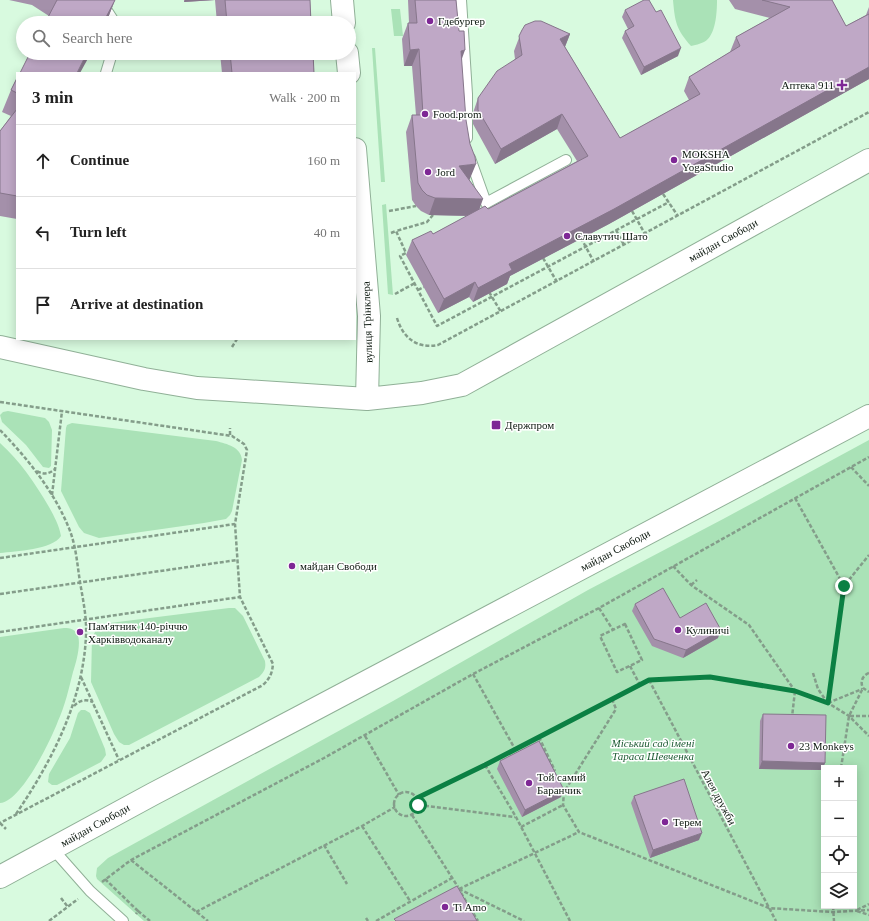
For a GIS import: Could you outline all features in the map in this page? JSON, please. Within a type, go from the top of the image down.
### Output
[{"type":"main road","points":[[342,0],[343,16]]},
{"type":"main road","points":[[348,60],[349,72]]},
{"type":"main road","name":"майдан Свободи","points":[[0,347],[144,379],[197,388],[368,399],[422,393],[462,385],[869,160]]},
{"type":"main road","name":"вулиця Трінклера","points":[[356,161],[369,316],[368,399]]},
{"type":"main road","name":"майдан Свободи","points":[[0,877],[153,794],[869,416]]},
{"type":"lane","points":[[100,0],[110,16]]},
{"type":"lane","points":[[461,0],[467,94],[466,136],[470,159],[486,203],[566,160]]},
{"type":"lane","points":[[106,72],[110,60]]},
{"type":"lane","points":[[52,848],[90,891],[123,921]]},
{"type":"path","points":[[397,318],[402,331],[410,340],[430,347],[438,345],[624,246],[869,112]]},
{"type":"path","points":[[663,194],[678,216]]},
{"type":"path","points":[[396,231],[406,253],[400,256],[437,326],[668,202]]},
{"type":"path","points":[[389,211],[416,206]]},
{"type":"path","points":[[632,211],[645,234]]},
{"type":"path","points":[[391,233],[428,222],[433,215]]},
{"type":"path","points":[[616,230],[624,246]]},
{"type":"path","points":[[581,238],[594,262]]},
{"type":"path","points":[[543,258],[557,282]]},
{"type":"path","points":[[395,294],[415,283]]},
{"type":"path","points":[[418,290],[424,287]]},
{"type":"path","points":[[486,288],[500,312]]},
{"type":"path","points":[[232,347],[236,340]]},
{"type":"path","points":[[0,402],[230,435],[244,444],[247,450],[235,524],[240,598],[273,664],[270,679],[263,685],[0,823],[6,829]]},
{"type":"path","points":[[52,496],[62,411]]},
{"type":"path","points":[[230,428],[230,435]]},
{"type":"path","points":[[0,430],[34,470],[52,496],[68,526],[75,547],[86,619],[85,649],[80,676],[71,709],[52,754],[36,785],[16,814]]},
{"type":"path","points":[[208,921],[131,860],[364,736],[473,674],[599,608],[869,457]]},
{"type":"path","points":[[851,467],[869,486]]},
{"type":"path","points":[[34,470],[46,474],[56,469]]},
{"type":"path","points":[[795,498],[844,586]]},
{"type":"path","points":[[0,558],[235,524]]},
{"type":"path","points":[[828,703],[844,586],[869,555]]},
{"type":"path","points":[[0,594],[237,560]]},
{"type":"path","points":[[673,566],[691,585],[749,625],[795,691],[792,722]]},
{"type":"path","points":[[691,585],[698,580]]},
{"type":"path","points":[[0,632],[240,598]]},
{"type":"path","points":[[599,608],[612,630]]},
{"type":"path","points":[[624,624],[642,660],[630,666],[617,672],[600,636],[624,624]]},
{"type":"path","points":[[630,666],[640,685]]},
{"type":"path","points":[[272,672],[277,674]]},
{"type":"path","points":[[813,673],[818,689],[828,703]]},
{"type":"path","points":[[841,765],[849,716],[863,688],[862,679],[869,673]]},
{"type":"path","points":[[473,674],[515,749]]},
{"type":"path","points":[[80,676],[119,760]]},
{"type":"path","points":[[417,798],[485,765],[649,680],[710,677],[795,691],[828,703],[849,716],[869,736]]},
{"type":"path","name":"Алея дружби","points":[[649,680],[776,921]]},
{"type":"path","points":[[828,703],[863,688]]},
{"type":"path","points":[[863,688],[869,692]]},
{"type":"path","points":[[564,792],[616,709],[612,699]]},
{"type":"path","points":[[71,709],[79,702],[87,700],[93,702]]},
{"type":"path","points":[[849,716],[869,716]]},
{"type":"path","points":[[364,736],[399,795]]},
{"type":"path","points":[[539,737],[558,778]]},
{"type":"path","points":[[485,765],[516,817],[570,921]]},
{"type":"path","points":[[561,785],[564,792],[563,805],[579,832],[769,908],[833,912],[869,910]]},
{"type":"path","points":[[406,792],[411,792],[417,798],[418,805],[412,815],[408,816],[400,814],[395,808],[395,798],[399,795],[406,792]]},
{"type":"path","points":[[418,805],[516,817]]},
{"type":"path","points":[[521,828],[563,805]]},
{"type":"path","points":[[196,912],[395,808]]},
{"type":"path","points":[[412,815],[478,921]]},
{"type":"path","points":[[362,826],[410,901]]},
{"type":"path","points":[[459,889],[579,832]]},
{"type":"path","points":[[324,846],[347,884]]},
{"type":"path","points":[[376,921],[452,878]]},
{"type":"path","points":[[459,889],[524,921]]},
{"type":"path","points":[[49,921],[67,908],[61,898]]},
{"type":"path","points":[[855,911],[869,904]]},
{"type":"path","points":[[138,911],[150,921]]},
{"type":"path","points":[[855,911],[869,916]]},
{"type":"path","points":[[833,912],[834,921]]},
{"type":"green space","points":[[673,0],[717,0],[715,23],[708,39],[702,43],[691,46],[682,35],[677,25]]},
{"type":"green space","points":[[391,9],[400,9],[403,36],[394,36]]},
{"type":"green space","points":[[372,48],[375,48],[385,182],[381,182]]},
{"type":"green space","points":[[386,204],[393,295],[388,294],[382,205]]},
{"type":"green space","points":[[8,411],[45,418],[49,422],[52,430],[51,466],[49,468],[43,467],[26,445],[2,422],[0,415],[3,412]]},
{"type":"green space","points":[[72,423],[216,441],[233,447],[239,452],[242,460],[230,515],[226,519],[204,523],[99,538],[84,533],[79,527],[61,491],[66,428],[67,425]]},
{"type":"green space","name":"Міський сад імені Тараса Шевченка","points":[[869,440],[869,921],[144,921],[97,879],[97,868],[108,858],[393,701],[588,590]]},
{"type":"green space","points":[[0,443],[27,473],[44,498],[59,528],[61,536],[56,541],[33,549],[0,553]]},
{"type":"green space","points":[[235,608],[243,616],[265,661],[265,669],[263,673],[259,677],[129,745],[124,745],[119,742],[91,682],[92,638],[97,628],[110,623]]},
{"type":"green space","points":[[64,628],[74,630],[76,632],[79,640],[79,649],[63,709],[49,742],[26,782],[8,800],[0,803],[0,637]]},
{"type":"green space","points":[[81,710],[85,710],[90,713],[105,749],[106,755],[101,762],[57,785],[52,785],[48,782],[49,774],[70,738],[78,713]]},
{"type":"building","points":[[57,0],[115,0],[107,16],[49,16]]},
{"type":"building","points":[[225,0],[310,0],[311,16],[226,16]]},
{"type":"building","points":[[415,0],[456,0],[459,31],[464,31],[465,50],[461,51],[466,120],[470,144],[476,164],[459,166],[483,199],[435,198],[427,195],[418,183],[412,115],[423,115],[419,49],[410,50],[408,23],[417,23]]},
{"type":"building","points":[[644,0],[649,0],[656,12],[661,10],[681,48],[644,67],[625,31],[634,26],[625,10]]},
{"type":"building","points":[[762,0],[832,0],[846,26],[869,14],[869,67],[614,209],[509,264],[512,270],[478,288],[475,282],[444,299],[412,240],[431,231],[433,234],[485,206],[488,209],[588,156],[562,114],[501,149],[478,110],[478,98],[497,71],[522,55],[519,36],[525,25],[535,21],[541,21],[570,34],[560,39],[620,138],[700,94],[689,77],[740,46],[736,37],[790,7]]},
{"type":"building","points":[[26,60],[84,60],[78,72],[20,72]]},
{"type":"building","points":[[231,60],[313,60],[314,72],[232,72]]},
{"type":"building","points":[[16,80],[16,92],[11,90]]},
{"type":"building","points":[[16,110],[16,196],[0,193],[0,131]]},
{"type":"building","name":"Кулиничі","points":[[663,588],[680,618],[706,603],[721,630],[686,650],[654,639],[635,604]]},
{"type":"building","name":"23 Monkeys","points":[[763,714],[826,715],[825,763],[762,761]]},
{"type":"building","name":"Той самий Баранчик","points":[[539,741],[564,790],[525,810],[500,761]]},
{"type":"building","name":"Терем","points":[[684,779],[702,833],[653,850],[634,796]]},
{"type":"building","name":"Ti Amo","points":[[457,886],[477,921],[396,921],[394,919]]},
{"type":"place","name":"Гдебургер","points":[[430,21]]},
{"type":"place","name":"Аптека 911","points":[[842,85]]},
{"type":"place","name":"Food.prom","points":[[425,114]]},
{"type":"place","name":"MOKSHA YogaStudio","points":[[674,160]]},
{"type":"place","name":"Jord","points":[[428,172]]},
{"type":"place","name":"Славутич Шато","points":[[567,236]]},
{"type":"place","name":"Держпром","points":[[496,425]]},
{"type":"place","name":"майдан Свободи","points":[[292,566]]},
{"type":"place","name":"Кулиничі","points":[[678,630]]},
{"type":"place","name":"Пам'ятник 140-річчю Харківводоканалу","points":[[80,632]]},
{"type":"place","name":"23 Monkeys","points":[[791,746]]},
{"type":"place","name":"Той самий Баранчик","points":[[529,783]]},
{"type":"place","name":"Терем","points":[[665,822]]},
{"type":"place","name":"Ti Amo","points":[[445,907]]},
{"type":"route","points":[[418,805],[417,798],[485,765],[649,680],[710,677],[795,691],[828,703],[844,586]]}]
